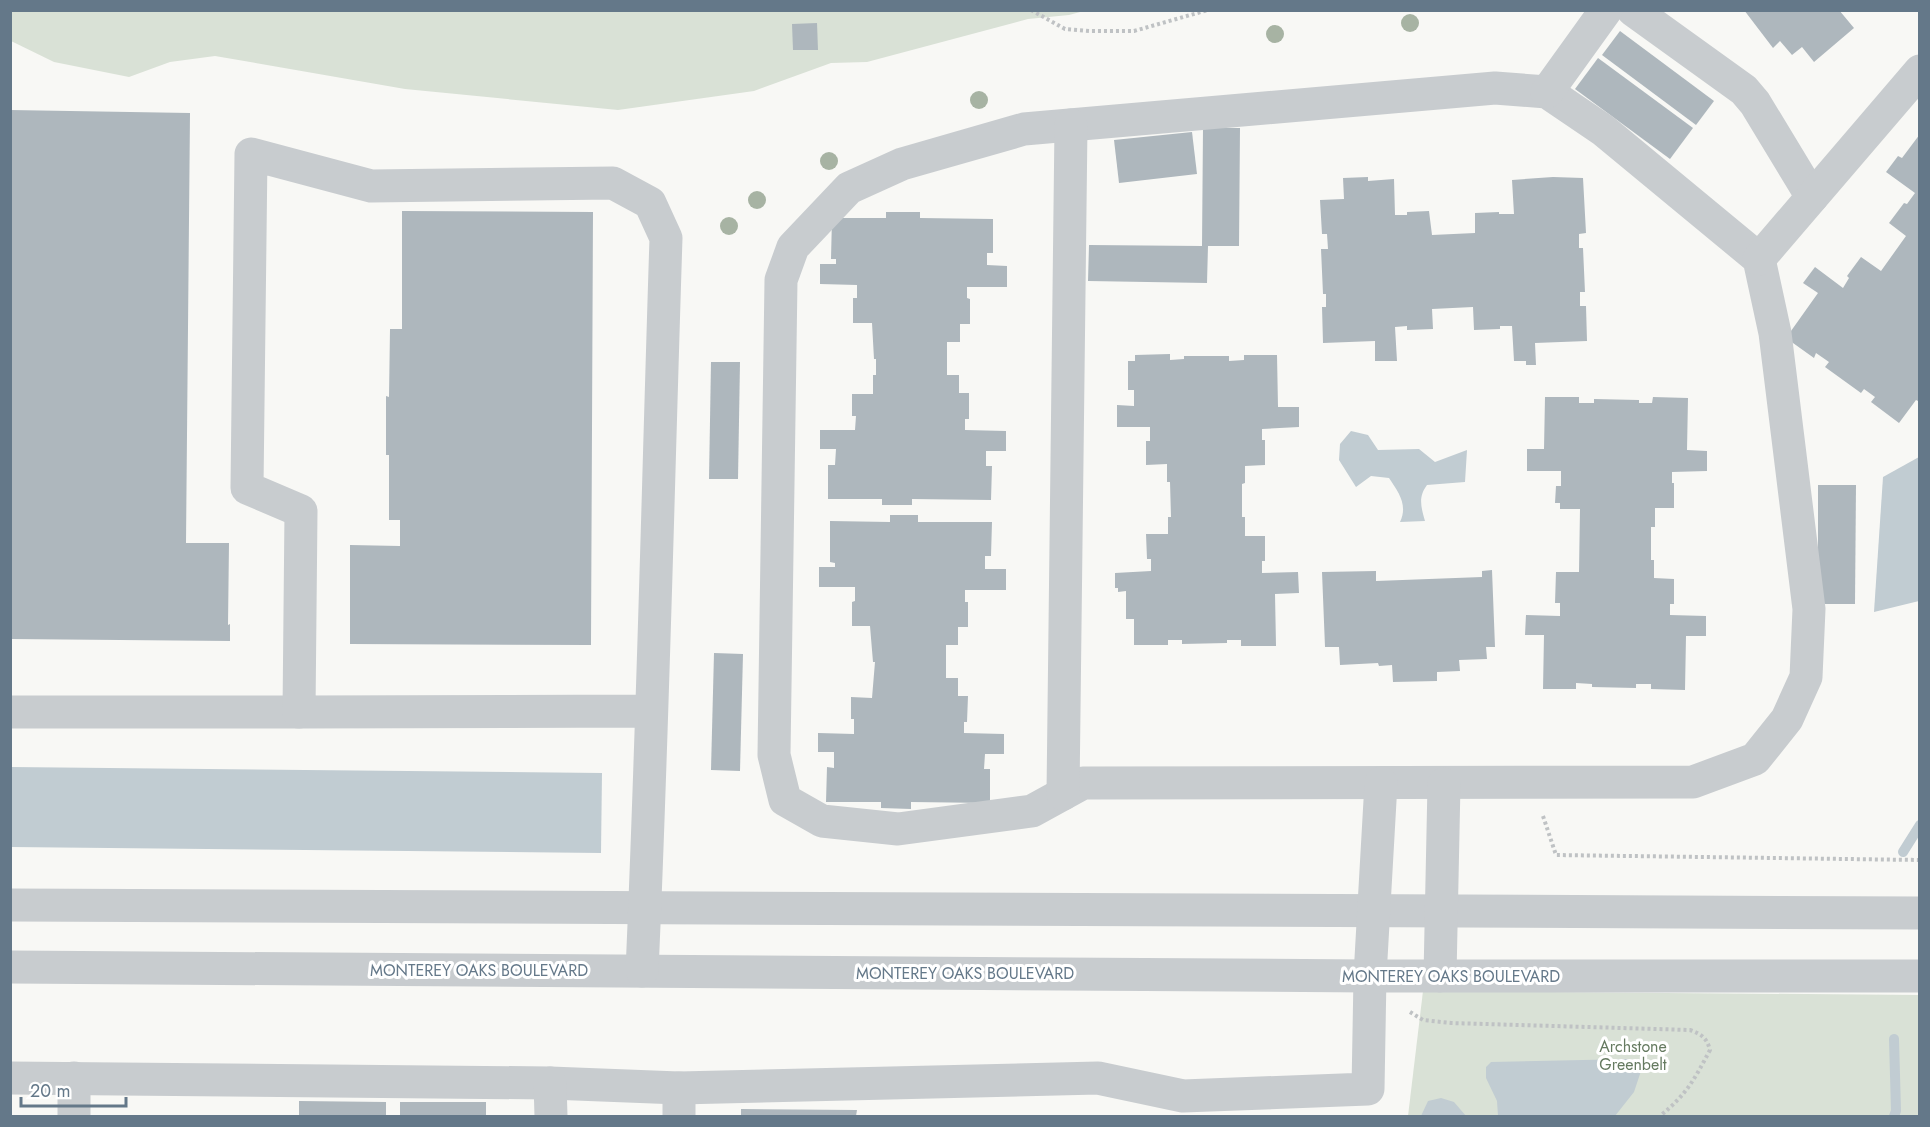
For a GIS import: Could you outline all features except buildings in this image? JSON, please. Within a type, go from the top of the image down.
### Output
[{"type":"street","points":[[1547,92],[1606,10]]},
{"type":"street","points":[[1633,10],[1744,90],[1755,103],[1812,197]]},
{"type":"street","points":[[1759,260],[1920,71]]},
{"type":"street","points":[[1495,88],[1547,92],[1604,130],[1759,260],[1775,333],[1809,609],[1806,677],[1787,719],[1755,759],[1693,782],[1083,783],[1032,811],[898,829],[822,821],[785,800],[774,755],[781,280],[794,247],[849,188],[902,164],[1024,129],[1071,125],[1495,88]]},
{"type":"street","points":[[1063,794],[1071,125]]},
{"type":"street","points":[[299,712],[301,511],[247,488],[251,154],[371,186],[613,183],[650,203],[666,238],[642,971]]},
{"type":"street","points":[[10,712],[651,711]]},
{"type":"street","points":[[10,1078],[550,1083],[679,1102],[1098,1078],[1183,1096],[1345,1103],[1368,1089],[1370,976],[1381,783]]},
{"type":"street","points":[[1440,976],[1444,784]]},
{"type":"street","points":[[10,904],[1920,913]]},
{"type":"street","name":"MONTEREY OAKS BOULEVARD","points":[[10,967],[1370,976],[1920,976]]},
{"type":"street","points":[[74,1078],[74,1116]]},
{"type":"street","points":[[550,1083],[551,1116]]},
{"type":"path","points":[[1031,10],[1065,29],[1134,31],[1208,10]]},
{"type":"path","points":[[1532,784],[1556,855],[1920,860]]},
{"type":"path","points":[[1410,1012],[1423,1020],[1451,1023],[1690,1030],[1699,1033],[1708,1041],[1710,1050],[1691,1086],[1660,1116]]},
{"type":"green space","points":[[10,11],[1084,11],[1069,15],[1028,19],[867,62],[831,63],[754,91],[618,110],[405,89],[215,56],[170,62],[129,77],[54,62],[11,41]]},
{"type":"green space","name":"Archstone Greenbelt","points":[[1423,991],[1919,995],[1919,1116],[1408,1116]]},
{"type":"shaded area","points":[[1351,431],[1368,435],[1378,450],[1419,449],[1435,462],[1467,450],[1465,482],[1427,485],[1421,498],[1425,521],[1400,522],[1403,505],[1389,478],[1371,476],[1356,487],[1339,460],[1340,444]]},
{"type":"shaded area","points":[[1919,457],[1919,601],[1874,612],[1883,477]]},
{"type":"shaded area","points":[[11,767],[602,773],[601,853],[11,847]]},
{"type":"shaded area","points":[[1630,1059],[1642,1068],[1634,1092],[1615,1116],[1498,1116],[1497,1101],[1486,1078],[1486,1067],[1491,1062]]},
{"type":"shaded area","points":[[1441,1098],[1454,1102],[1466,1116],[1421,1116],[1428,1101]]},
{"type":"waterway","points":[[1903,852],[1920,825]]},
{"type":"waterway","points":[[1894,1039],[1896,1111],[1894,1116]]}]
